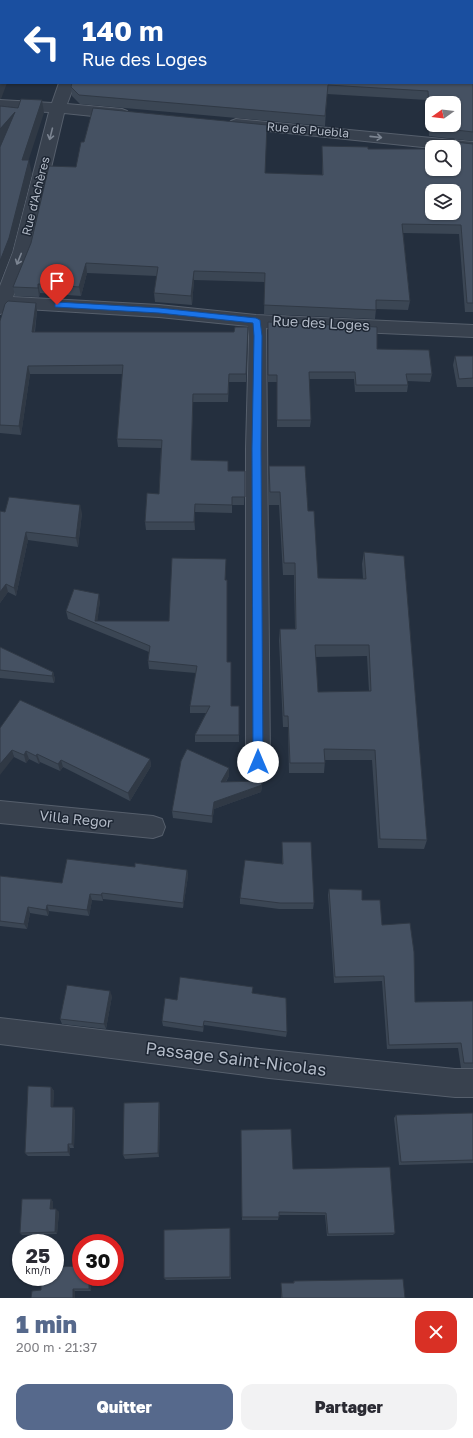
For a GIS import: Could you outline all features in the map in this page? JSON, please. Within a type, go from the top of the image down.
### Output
[{"type":"street","name":"Rue d'Achères","points":[[1,305],[22,252],[58,108],[67,84]]},
{"type":"street","points":[[0,105],[58,108],[135,115]]},
{"type":"street","name":"Rue de Puebla","points":[[219,123],[337,132],[473,147]]},
{"type":"street","name":"Rue des Loges","points":[[1,305],[159,311],[256,320],[473,331]]},
{"type":"street","points":[[256,320],[258,336],[256,448],[258,762]]},
{"type":"street","name":"Villa Regor","points":[[0,812],[153,826]]},
{"type":"street","name":"Passage Saint-Nicolas","points":[[0,1031],[269,1064],[455,1083],[473,1083]]},
{"type":"building","points":[[72,84],[473,84],[473,132],[461,131],[461,96],[428,96],[428,91],[328,85],[325,116],[79,95],[71,87]]},
{"type":"building","points":[[21,99],[42,100],[22,160],[29,160],[9,238],[0,261],[0,147],[15,112],[0,129],[0,106],[18,108]]},
{"type":"building","points":[[93,108],[267,125],[265,173],[323,175],[322,146],[368,147],[368,149],[425,149],[425,176],[461,176],[461,143],[473,144],[473,303],[467,303],[461,225],[402,224],[410,301],[376,300],[376,310],[264,305],[265,273],[194,271],[191,296],[154,293],[158,267],[86,263],[79,287],[38,284],[38,288],[13,287],[31,243],[49,166],[76,167],[81,142],[84,142]]},
{"type":"building","points":[[454,139],[454,140],[431,140]]},
{"type":"building","points":[[8,301],[36,303],[32,332],[234,332],[235,327],[248,327],[246,374],[229,374],[228,394],[193,394],[191,460],[228,461],[228,471],[245,471],[245,497],[232,497],[232,505],[195,504],[194,522],[145,522],[147,493],[159,494],[162,440],[117,439],[123,365],[28,366],[19,426],[0,425],[0,321],[5,304]]},
{"type":"building","points":[[268,322],[377,327],[377,349],[429,350],[432,374],[406,374],[408,385],[356,385],[355,372],[309,372],[311,420],[277,420],[277,375],[268,375]]},
{"type":"building","points":[[455,356],[473,356],[473,378],[459,379]]},
{"type":"building","points":[[269,466],[305,466],[308,511],[314,511],[318,578],[366,579],[364,552],[404,556],[427,840],[380,839],[375,750],[324,749],[325,763],[290,763],[288,716],[284,716],[280,629],[296,629],[295,563],[284,563],[280,492],[270,492]],"holes":[[[315,645],[369,645],[371,691],[318,692]]]},
{"type":"building","points":[[9,497],[80,505],[76,538],[26,532],[14,588],[6,584],[0,592],[0,511],[5,512]]},
{"type":"building","points":[[172,558],[226,559],[225,580],[227,580],[227,662],[231,662],[231,706],[239,706],[239,735],[195,735],[210,706],[190,706],[197,666],[148,661],[150,646],[66,611],[74,589],[99,594],[95,621],[169,621]]},
{"type":"building","points":[[0,647],[53,672],[52,676],[0,670]]},
{"type":"building","points":[[20,700],[150,759],[128,793],[61,760],[58,764],[37,754],[36,756],[26,751],[24,755],[12,750],[0,764],[0,728]]},
{"type":"building","points":[[187,749],[229,768],[221,782],[261,781],[262,785],[214,802],[212,816],[172,811],[181,761]]},
{"type":"building","points":[[282,842],[311,842],[314,903],[280,903],[240,898],[245,860],[283,864]]},
{"type":"building","points":[[67,859],[135,867],[135,863],[187,870],[183,903],[102,893],[101,895],[90,894],[87,910],[47,905],[46,910],[28,907],[24,924],[0,921],[0,876],[62,883]]},
{"type":"building","points":[[329,889],[362,890],[362,900],[380,900],[382,925],[410,923],[414,952],[415,1002],[473,1001],[473,1063],[464,1063],[461,1043],[389,1045],[384,976],[335,977]]},
{"type":"building","points":[[180,977],[253,987],[252,993],[286,998],[287,1032],[204,1021],[203,1027],[162,1021],[165,998],[177,1000]]},
{"type":"building","points":[[67,985],[110,991],[104,1024],[60,1019]]},
{"type":"building","points":[[28,1086],[51,1087],[51,1107],[73,1107],[72,1144],[68,1144],[68,1152],[25,1153]]},
{"type":"building","points":[[159,1102],[158,1153],[123,1155],[124,1103]]},
{"type":"building","points":[[473,1113],[473,1160],[401,1162],[396,1115]]},
{"type":"building","points":[[291,1129],[293,1169],[390,1167],[395,1233],[328,1234],[326,1213],[279,1212],[279,1217],[242,1217],[241,1130]]},
{"type":"building","points":[[22,1199],[51,1199],[50,1209],[56,1209],[55,1232],[20,1233]]},
{"type":"building","points":[[230,1228],[230,1277],[164,1278],[164,1230]]},
{"type":"building","points":[[72,1266],[72,1286],[89,1286],[89,1289],[73,1289],[73,1298],[31,1298],[32,1291],[41,1290],[41,1286],[64,1286],[64,1267]]},
{"type":"building","points":[[403,1279],[405,1298],[282,1298],[281,1283],[294,1283],[294,1281]]},
{"type":"route","points":[[57,305],[159,311],[256,320],[258,336],[256,448],[258,762]]}]
